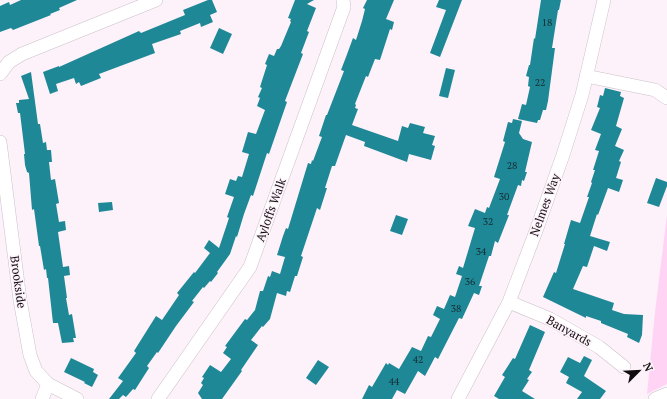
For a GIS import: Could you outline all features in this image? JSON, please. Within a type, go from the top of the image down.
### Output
[{"type":"street","points":[[0,74],[9,62],[22,54],[156,0]]},
{"type":"street","name":"Ayloffs Walk","points":[[158,399],[250,267],[344,7],[343,0]]},
{"type":"street","name":"Nelmes Way","points":[[458,399],[509,302],[563,155],[586,76],[604,0]]},
{"type":"street","points":[[586,76],[655,90],[667,98]]},
{"type":"street","name":"Brookside","points":[[0,142],[20,300],[30,355],[36,371],[48,384],[77,399]]},
{"type":"street","name":"Banyards","points":[[509,302],[550,319],[599,348],[624,366]]},
{"type":"street","points":[[42,399],[48,384]]},
{"type":"street","points":[[655,399],[667,394]]},
{"type":"shaded area","points":[[667,215],[667,384],[647,394],[655,312]]},
{"type":"building","points":[[21,0],[77,0],[59,8],[60,10],[50,14],[51,15],[13,30],[11,28],[0,32],[0,6],[9,2],[10,5]]},
{"type":"building","points":[[208,0],[212,0],[217,12],[210,15],[213,22],[201,27],[200,23],[180,31],[181,34],[152,44],[155,53],[99,74],[101,78],[81,86],[79,82],[76,84],[74,78],[56,84],[58,91],[50,94],[43,72],[59,67],[139,31],[141,33],[185,15],[183,10]]},
{"type":"building","points":[[295,0],[314,0],[307,4],[316,8],[307,31],[309,32],[301,53],[303,54],[285,101],[287,102],[269,154],[267,153],[253,196],[251,195],[230,254],[211,282],[210,281],[204,288],[203,287],[192,301],[194,302],[147,366],[149,368],[135,390],[133,389],[126,397],[123,395],[119,399],[109,399],[123,381],[118,378],[136,353],[134,351],[156,316],[162,320],[179,295],[177,293],[210,253],[204,248],[209,240],[219,248],[234,197],[225,194],[230,179],[236,181],[238,176],[242,177],[249,154],[242,152],[248,132],[256,134],[265,110],[257,106],[260,98],[258,97],[262,88],[260,87],[267,65],[265,64],[269,54],[274,56],[277,49],[281,46],[291,22],[291,19],[288,18]]},
{"type":"building","points":[[367,0],[394,0],[386,19],[394,22],[392,30],[390,29],[380,60],[375,59],[368,77],[366,76],[355,104],[355,108],[358,109],[352,125],[398,141],[402,126],[408,128],[410,123],[425,127],[423,133],[435,136],[432,145],[435,146],[431,160],[409,154],[407,162],[364,146],[365,142],[346,135],[335,166],[332,166],[320,210],[317,208],[301,256],[303,257],[297,276],[295,276],[290,292],[287,291],[286,296],[277,293],[270,319],[263,327],[262,326],[251,340],[258,345],[222,399],[202,399],[198,393],[203,385],[201,383],[204,378],[202,377],[210,365],[221,372],[231,359],[223,353],[227,347],[225,346],[245,319],[247,320],[255,310],[260,291],[263,291],[268,276],[270,277],[272,271],[280,274],[285,257],[277,255],[283,236],[286,228],[288,229],[308,163],[311,164],[312,160],[313,161],[322,137],[319,136],[344,71],[341,70],[353,38],[356,40],[365,9],[363,8]]},
{"type":"building","points":[[439,0],[462,0],[440,57],[430,53],[446,10],[436,7]]},
{"type":"building","points":[[541,0],[561,0],[552,48],[555,48],[548,101],[546,110],[543,110],[540,120],[538,120],[537,123],[518,119],[522,104],[526,105],[530,87],[528,86],[529,77],[526,76],[530,65]]},
{"type":"building","points":[[219,28],[232,34],[223,54],[210,48]]},
{"type":"building","points":[[446,68],[455,70],[448,98],[439,96]]},
{"type":"building","points":[[31,72],[38,124],[40,124],[43,143],[46,142],[47,150],[51,150],[52,162],[49,162],[51,180],[55,179],[59,203],[56,204],[59,222],[65,221],[66,230],[58,232],[63,267],[69,266],[70,275],[64,276],[69,315],[72,314],[76,338],[73,338],[74,342],[62,343],[58,323],[53,323],[48,278],[46,269],[44,270],[39,246],[34,209],[32,210],[29,173],[27,172],[25,165],[20,113],[18,113],[16,103],[19,103],[19,100],[29,99],[21,76]]},
{"type":"building","points":[[605,88],[621,92],[620,96],[624,98],[616,126],[622,129],[615,146],[624,150],[619,161],[621,162],[616,178],[623,180],[619,192],[608,188],[590,236],[610,242],[607,251],[594,246],[587,267],[583,266],[573,289],[614,303],[612,310],[624,314],[643,315],[642,335],[639,343],[627,337],[628,334],[601,323],[601,321],[586,316],[586,318],[543,297],[554,272],[556,273],[571,220],[580,223],[589,197],[587,197],[592,183],[595,170],[593,170],[599,151],[595,150],[601,134],[591,130],[600,108],[597,107],[600,95],[603,96]]},
{"type":"building","points":[[513,119],[522,121],[519,133],[523,139],[532,142],[525,172],[527,172],[524,181],[522,180],[521,186],[518,185],[507,215],[509,215],[498,243],[495,241],[491,256],[489,256],[479,286],[482,286],[479,295],[474,293],[462,319],[459,318],[438,359],[435,357],[425,376],[418,371],[405,394],[397,390],[392,399],[362,399],[369,385],[372,387],[386,363],[388,365],[389,363],[399,369],[412,347],[421,351],[428,336],[431,337],[440,319],[433,315],[437,306],[444,309],[450,295],[455,297],[462,276],[456,274],[459,266],[463,268],[475,228],[468,226],[475,209],[485,213],[487,207],[489,208],[500,179],[494,177],[505,142],[503,141],[508,122],[512,123]]},
{"type":"building","points":[[656,178],[667,182],[667,186],[659,207],[647,203]]},
{"type":"building","points":[[112,202],[113,210],[99,212],[98,203]]},
{"type":"building","points":[[396,215],[408,219],[402,235],[390,231]]},
{"type":"building","points":[[530,325],[545,332],[529,370],[532,372],[527,379],[529,380],[522,391],[535,399],[499,399],[494,396],[505,377],[502,375],[513,358],[515,359]]},
{"type":"building","points":[[584,356],[592,360],[584,376],[606,391],[600,399],[577,399],[582,392],[566,383],[569,377],[560,372],[568,357],[580,363]]},
{"type":"building","points":[[71,358],[94,369],[93,372],[98,375],[92,387],[64,372]]},
{"type":"building","points":[[318,360],[329,367],[316,385],[306,378]]}]
